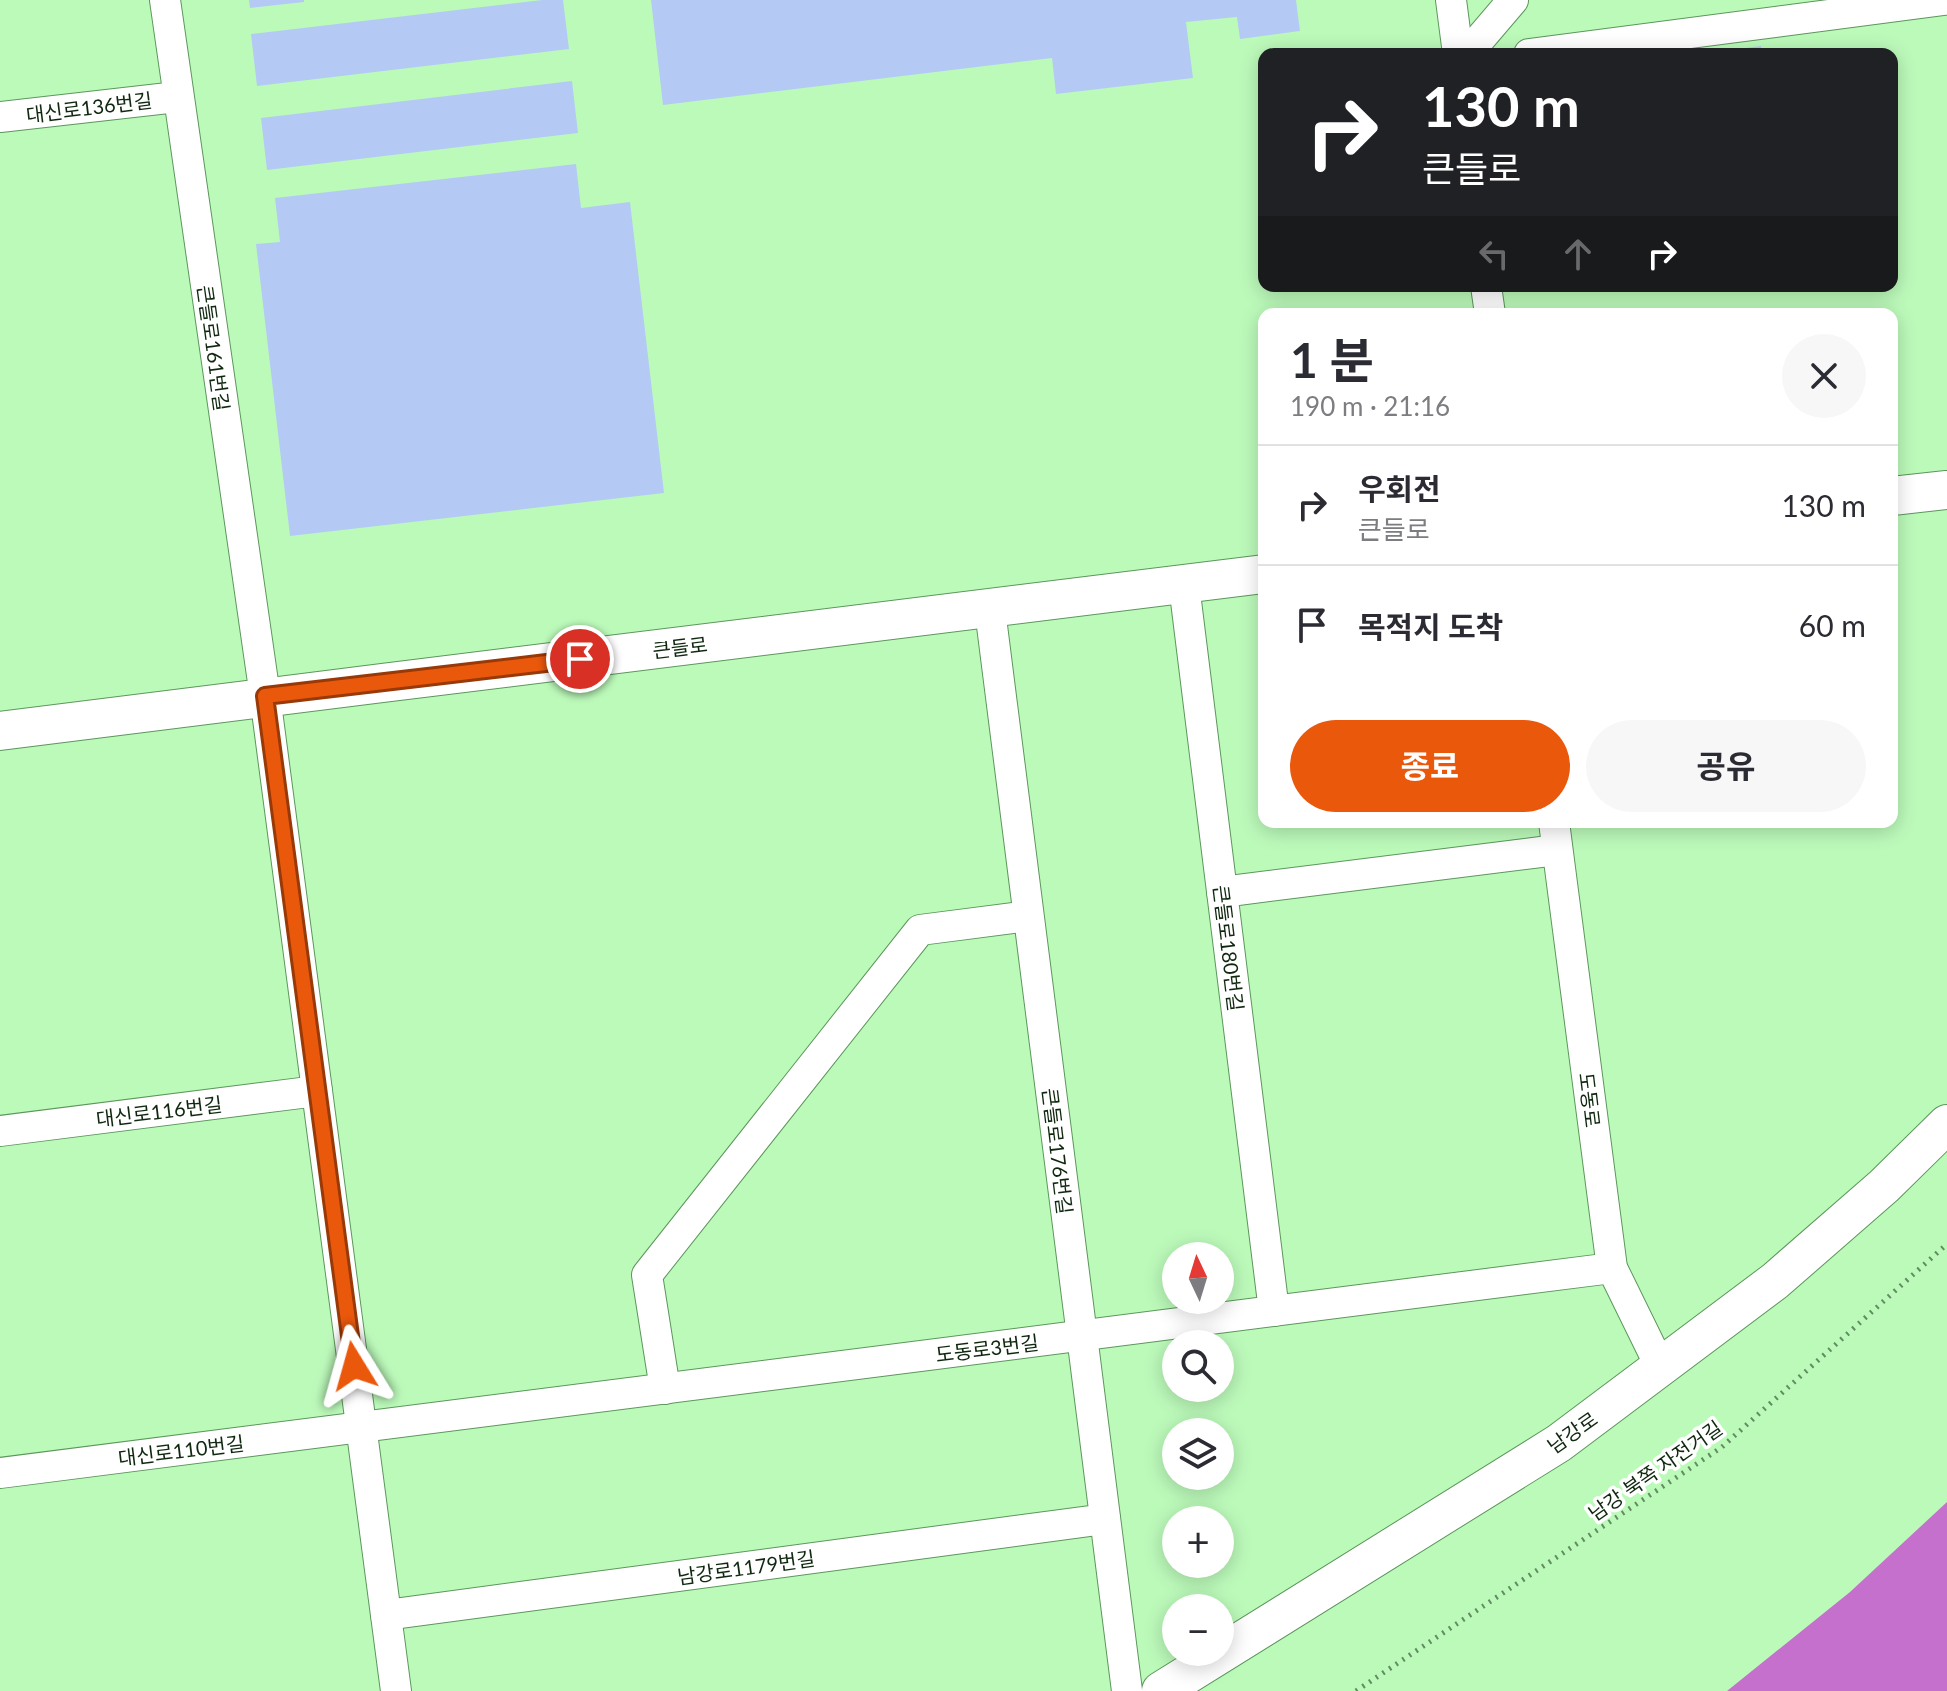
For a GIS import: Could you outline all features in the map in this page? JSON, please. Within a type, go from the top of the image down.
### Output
[{"type":"street","name":"큰들로161번길","points":[[165,0],[265,696],[362,1427]]},
{"type":"street","points":[[1451,0],[1457,48]]},
{"type":"street","points":[[1472,48],[1513,0]]},
{"type":"street","points":[[1575,48],[1944,0]]},
{"type":"street","name":"대신로136번길","points":[[0,117],[177,97]]},
{"type":"street","points":[[1898,495],[1947,490]]},
{"type":"street","name":"큰들로","points":[[0,731],[1258,575]]},
{"type":"street","name":"큰들로180번길","points":[[1184,585],[1274,1311]]},
{"type":"street","name":"큰들로176번길","points":[[990,610],[1127,1691]]},
{"type":"street","points":[[1222,892],[1556,836]]},
{"type":"street","name":"도동로","points":[[1556,836],[1612,1268],[1661,1368]]},
{"type":"street","points":[[665,1389],[647,1275],[920,930],[1028,916]]},
{"type":"street","name":"대신로116번길","points":[[0,1131],[317,1091]]},
{"type":"street","name":"남강로","points":[[1161,1691],[1559,1443],[1775,1281],[1884,1186],[1947,1124]]},
{"type":"street","name":"도동로3번길","points":[[362,1427],[1612,1268]]},
{"type":"street","points":[[362,1427],[396,1691]]},
{"type":"street","name":"대신로110번길","points":[[0,1473],[362,1427]]},
{"type":"street","name":"남강로1179번길","points":[[386,1615],[1105,1519]]},
{"type":"path","name":"남강 북쪽 자전거길","points":[[1356,1691],[1722,1447],[1947,1244]]},
{"type":"shaded area","points":[[1947,1502],[1947,1691],[1727,1691],[1850,1592]]},
{"type":"building","points":[[249,0],[304,0],[304,2],[250,8]]},
{"type":"building","points":[[563,0],[569,49],[257,86],[251,34]]},
{"type":"building","points":[[651,0],[1296,0],[1300,31],[1240,39],[1237,17],[1186,22],[1193,78],[1056,94],[1052,58],[663,105]]},
{"type":"building","points":[[572,81],[578,133],[267,170],[261,118]]},
{"type":"building","points":[[576,164],[581,208],[630,202],[664,493],[290,536],[256,244],[280,242],[275,198]]},
{"type":"route","points":[[354,1366],[265,696],[580,659]]}]
